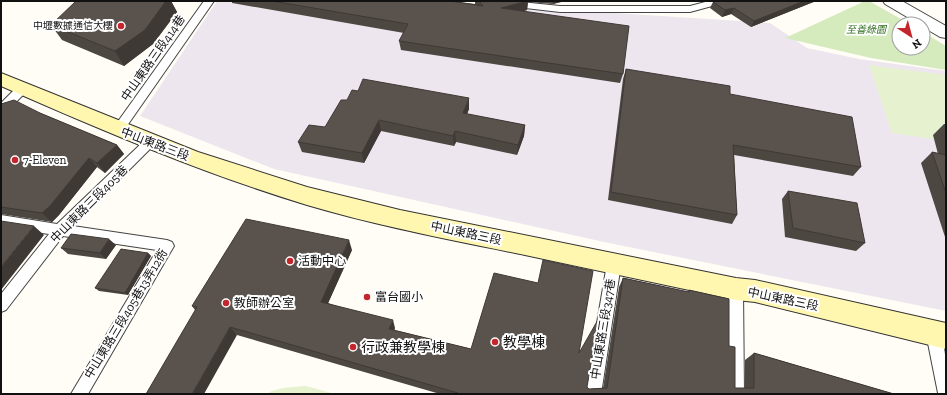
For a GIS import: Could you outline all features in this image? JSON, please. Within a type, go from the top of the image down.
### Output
[{"type":"main road","name":"中山東路三段","points":[[1,79],[118,130],[254,180],[308,197],[381,216],[736,289],[755,291],[940,335]]},
{"type":"street","points":[[891,1],[946,32]]},
{"type":"lane","name":"中山東路三段414巷","points":[[118,130],[209,1]]},
{"type":"lane","points":[[681,1],[690,8]]},
{"type":"lane","points":[[505,4],[560,9],[690,8],[720,1]]},
{"type":"lane","points":[[1,110],[23,88]]},
{"type":"lane","name":"中山東路三段405巷","points":[[1,305],[60,230],[150,142]]},
{"type":"lane","points":[[1,221],[60,230]]},
{"type":"lane","name":"中山東路三段405巷13弄12衖","points":[[60,230],[167,246],[79,394]]},
{"type":"lane","name":"中山東路三段347巷","points":[[593,394],[614,264]]},
{"type":"lane","points":[[736,289],[736,394]]},
{"type":"lane","points":[[940,335],[946,392]]},
{"type":"shaded area","points":[[217,1],[427,1],[770,23],[807,48],[859,59],[946,71],[946,311],[604,242],[274,169],[140,116]]},
{"type":"green space","name":"至善綠園","points":[[865,1],[869,1],[896,16],[891,16],[891,56],[931,56],[931,37],[946,46],[946,70],[871,58],[785,38]]},
{"type":"green space","points":[[869,65],[946,75],[946,141],[892,133]]},
{"type":"green space","points":[[306,386],[335,394],[266,394],[280,389]]},
{"type":"building","name":"中壢數據通信大樓","points":[[76,1],[166,1],[145,30],[115,51],[51,25]]},
{"type":"building","points":[[272,1],[450,1],[483,6],[479,1],[528,1],[501,8],[629,26],[623,74],[399,41],[408,24]]},
{"type":"building","points":[[804,1],[754,21],[734,8],[725,10],[713,2]]},
{"type":"building","points":[[626,69],[730,86],[730,94],[852,117],[861,167],[733,145],[737,215],[611,192]]},
{"type":"building","points":[[363,79],[469,98],[463,113],[525,125],[518,145],[455,131],[453,136],[379,120],[362,153],[298,142],[309,125],[325,127],[341,100],[347,100],[352,90],[358,91]]},
{"type":"building","points":[[14,100],[40,113],[117,145],[97,163],[89,158],[50,206],[42,213],[1,207],[1,104]]},
{"type":"building","points":[[932,152],[946,155],[946,193]]},
{"type":"building","points":[[788,191],[857,203],[865,243],[793,228]]},
{"type":"building","points":[[246,219],[349,240],[321,302],[393,320],[389,329],[471,349],[494,273],[538,283],[543,260],[593,271],[579,353],[599,318],[587,387],[589,389],[607,388],[623,278],[729,299],[729,346],[735,347],[735,388],[754,388],[754,353],[894,394],[458,394],[230,327],[192,394],[146,394],[197,307],[192,306]]},
{"type":"building","points":[[1,221],[34,226],[1,267]]},
{"type":"building","points":[[71,234],[109,239],[100,253],[61,248]]},
{"type":"building","points":[[121,249],[148,253],[125,293],[95,288]]},
{"type":"place","name":"中壢數據通信大樓","points":[[121,26]]},
{"type":"place","name":"7-Eleven","points":[[15,160]]},
{"type":"place","name":"活動中心","points":[[290,261]]},
{"type":"place","name":"富台國小","points":[[367,297]]},
{"type":"place","name":"教師辦公室","points":[[226,303]]},
{"type":"place","name":"教學棟","points":[[495,342]]},
{"type":"place","name":"行政兼教學棟","points":[[353,347]]}]
